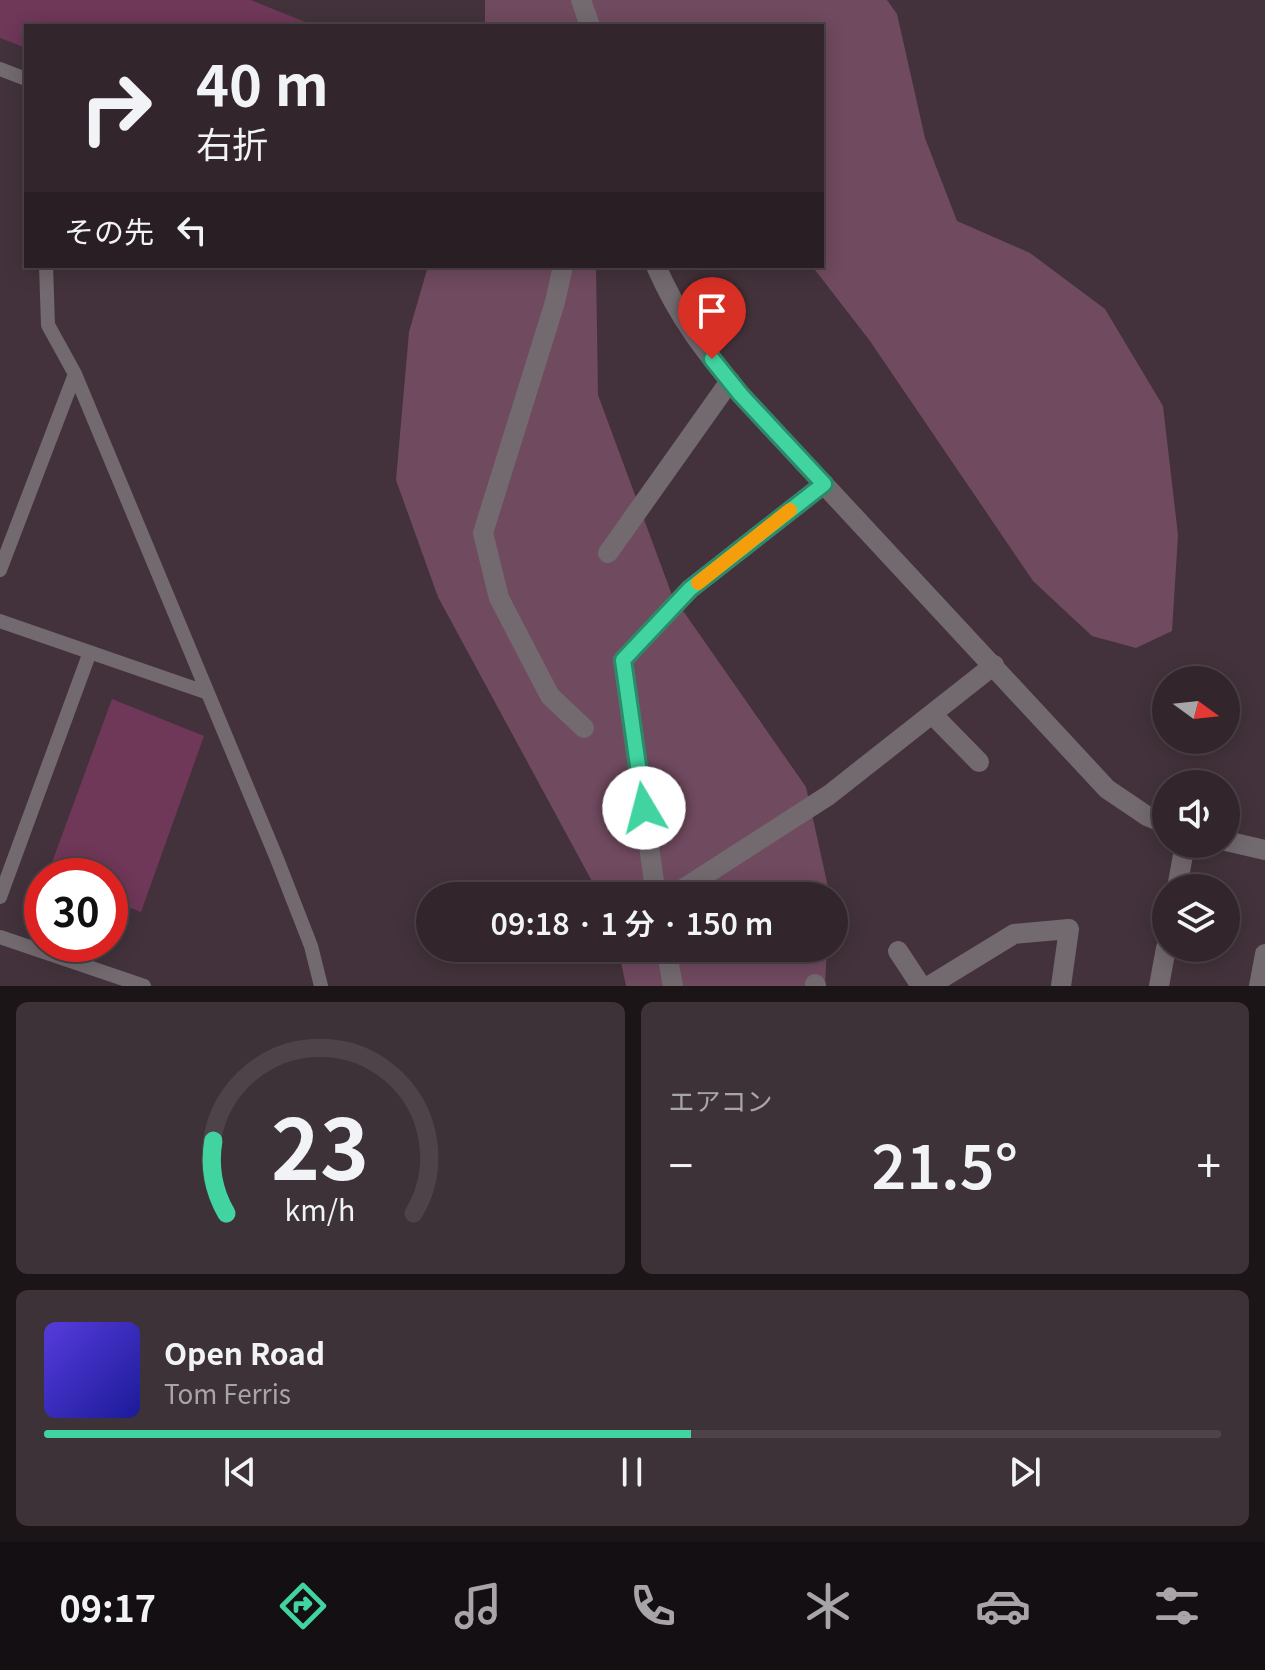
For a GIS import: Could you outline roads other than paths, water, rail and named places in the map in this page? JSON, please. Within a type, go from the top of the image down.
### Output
[{"type":"street","points":[[581,0],[589,24]]},
{"type":"street","points":[[563,268],[555,302],[483,533],[499,598],[550,696],[584,728]]},
{"type":"street","points":[[657,268],[673,305],[730,381],[1107,789],[1152,818]]},
{"type":"street","points":[[608,553],[730,381]]},
{"type":"street","points":[[654,882],[623,660],[690,589],[824,484]]},
{"type":"street","points":[[694,882],[829,795],[994,665]]},
{"type":"street","points":[[932,714],[979,762]]},
{"type":"street","points":[[1240,844],[1265,850]]},
{"type":"street","points":[[929,986],[1014,934],[1069,929],[1061,986]]},
{"type":"street","points":[[898,951],[921,986]]},
{"type":"street","points":[[1259,986],[1265,954]]},
{"type":"street","points":[[669,962],[673,986]]},
{"type":"street","points":[[1159,986],[1163,962]]},
{"type":"lane","points":[[0,69],[24,78]]},
{"type":"lane","points":[[46,268],[48,325],[75,374],[208,693],[305,932],[321,986]]},
{"type":"lane","points":[[0,570],[75,374]]},
{"type":"lane","points":[[0,621],[208,693]]},
{"type":"lane","points":[[0,897],[90,652]]},
{"type":"lane","points":[[0,937],[144,986]]}]
